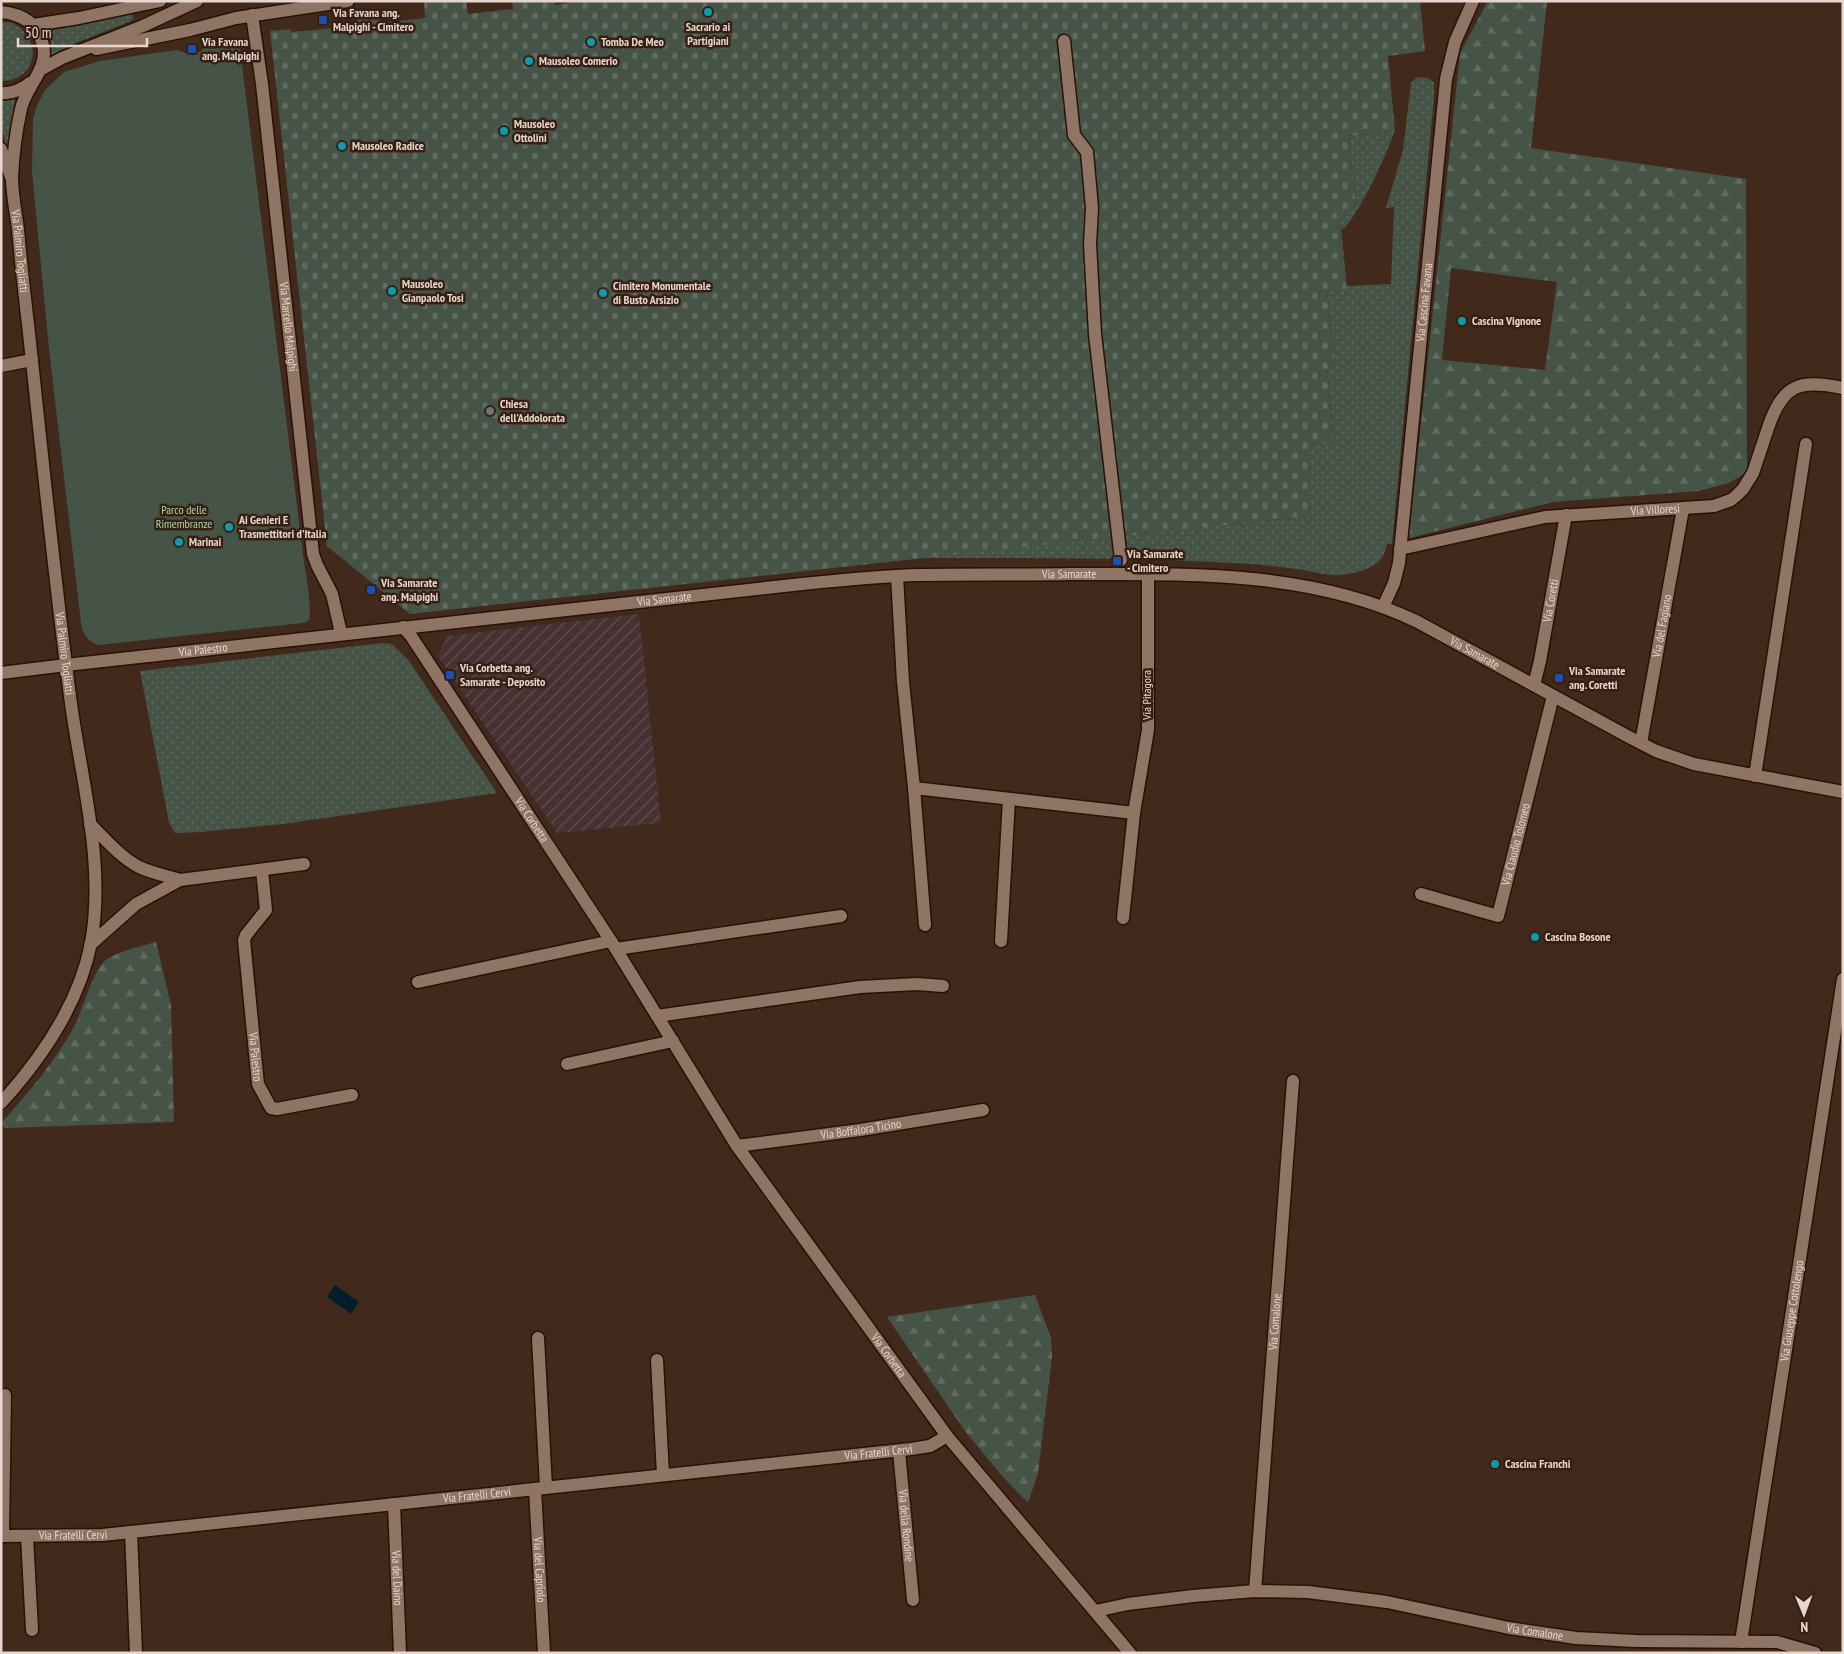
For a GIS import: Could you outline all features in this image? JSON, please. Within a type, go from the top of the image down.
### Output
[{"type":"street","points":[[33,25],[80,18],[160,1]]},
{"type":"street","points":[[40,70],[73,53],[143,26],[197,1]]},
{"type":"street","points":[[73,53],[190,30],[252,15],[348,1]]},
{"type":"street","name":"Via Cascina Favana","points":[[1383,607],[1396,576],[1400,549],[1446,79],[1455,42],[1473,1]]},
{"type":"street","points":[[1,12],[18,14],[27,19],[40,34],[44,48],[44,60],[40,70],[24,96],[12,180]]},
{"type":"street","name":"Via Marcello Malpighi","points":[[252,15],[263,94],[313,554],[317,566],[332,594],[341,633]]},
{"type":"street","points":[[1064,42],[1074,135],[1087,152],[1092,208],[1090,244],[1095,334],[1121,560]]},
{"type":"street","points":[[1,94],[21,90],[32,82]]},
{"type":"street","points":[[1,149],[12,180]]},
{"type":"street","name":"Via Palmiro Togliatti","points":[[1,1103],[37,1061],[61,1022],[81,975],[90,945],[96,892],[90,824],[66,665],[12,180]]},
{"type":"street","points":[[1,366],[32,360]]},
{"type":"street","name":"Via Villoresi","points":[[1400,549],[1545,517],[1683,509],[1723,504],[1731,500],[1743,489],[1753,473],[1776,407],[1789,392],[1802,385],[1810,384],[1843,388]]},
{"type":"street","points":[[1754,776],[1806,444]]},
{"type":"street","name":"Via del Fagiano","points":[[1641,743],[1683,509]]},
{"type":"street","name":"Via Coretti","points":[[1534,685],[1566,515]]},
{"type":"street","name":"Via Samarate","points":[[404,627],[802,584],[896,576],[1148,575],[1218,577],[1300,585],[1344,594],[1383,607],[1416,621],[1641,743],[1682,760],[1754,776],[1843,792]]},
{"type":"street","name":"Via Pitagora","points":[[1123,918],[1134,813],[1148,730],[1148,575]]},
{"type":"street","points":[[896,576],[903,682],[925,925]]},
{"type":"street","name":"Via Palestro","points":[[1,672],[404,627]]},
{"type":"street","name":"Via Corbetta","points":[[404,627],[614,945],[737,1146],[947,1436],[1130,1653]]},
{"type":"street","name":"Via Claudio Tolomeo","points":[[1421,894],[1498,916],[1553,696]]},
{"type":"street","points":[[914,788],[1134,813]]},
{"type":"street","points":[[1000,940],[1009,799]]},
{"type":"street","points":[[90,824],[117,851],[133,863],[154,873],[180,880]]},
{"type":"street","points":[[90,945],[136,904],[180,880],[304,864]]},
{"type":"street","name":"Via Palestro","points":[[262,870],[266,910],[244,940],[258,1084],[271,1108],[277,1109],[352,1095]]},
{"type":"street","points":[[418,982],[614,945],[841,916]]},
{"type":"street","name":"Via Giuseppe Cottolengo","points":[[1741,1642],[1843,979]]},
{"type":"street","points":[[657,1016],[860,987],[917,984],[944,986]]},
{"type":"street","points":[[567,1064],[673,1041]]},
{"type":"street","name":"Via Comalone","points":[[1255,1591],[1293,1081]]},
{"type":"street","name":"Via Boffalora Ticino","points":[[737,1146],[860,1130],[983,1110]]},
{"type":"street","name":"Via del Capriolo","points":[[538,1338],[544,1653]]},
{"type":"street","points":[[657,1360],[663,1475]]},
{"type":"street","points":[[2,1536],[5,1395]]},
{"type":"street","name":"Via Fratelli Cervi","points":[[2,1536],[102,1535],[899,1451],[930,1446],[947,1436]]},
{"type":"street","name":"Via della Rondine","points":[[899,1451],[913,1600]]},
{"type":"street","name":"Via del Daino","points":[[394,1504],[400,1653]]},
{"type":"street","points":[[131,1532],[136,1653]]},
{"type":"street","points":[[26,1536],[32,1630]]},
{"type":"street","name":"Via Comalone","points":[[1096,1611],[1128,1604],[1194,1596],[1255,1591],[1308,1592],[1387,1602],[1509,1628],[1576,1638],[1636,1641],[1777,1642],[1815,1653]]},
{"type":"shaded area","points":[[639,614],[661,823],[557,833],[438,656],[447,636]]},
{"type":"green space","points":[[424,1],[466,1],[468,14],[513,9],[512,1],[554,1],[555,5],[583,1],[1420,1],[1425,51],[1388,56],[1395,131],[1349,136],[1356,211],[1337,214],[1346,289],[1327,291],[1335,366],[1327,367],[1334,443],[1310,445],[1310,516],[410,614],[327,546],[270,31],[291,29],[291,32],[358,26],[357,17],[379,14],[380,23],[425,18]]},
{"type":"green space","points":[[1488,1],[1547,1],[1531,148],[1746,179],[1747,472],[1729,483],[1699,491],[1553,502],[1409,538],[1460,53]],"holes":[[[1451,268],[1557,282],[1545,370],[1442,360]]]},
{"type":"green space","points":[[131,14],[133,19],[129,22],[73,44],[51,56],[51,41],[48,31]]},
{"type":"green space","points":[[9,22],[20,28],[28,37],[32,46],[32,56],[29,66],[23,74],[14,79],[1,81],[1,23]]},
{"type":"green space","name":"Parco delle Rimembranze","points":[[238,44],[240,49],[310,615],[307,622],[302,623],[98,645],[86,637],[81,623],[49,349],[32,172],[33,119],[38,103],[46,89],[64,72],[100,61],[177,50],[185,53],[200,52],[206,46]]},
{"type":"green space","points":[[1416,78],[1430,79],[1434,83],[1434,97],[1392,544],[1387,544],[1382,558],[1377,563],[1364,570],[1336,575],[1265,565],[1177,560],[914,558],[1310,516],[1310,445],[1334,442],[1327,367],[1335,366],[1327,291],[1346,288],[1337,213],[1356,211],[1349,136],[1395,131],[1367,193],[1353,217],[1345,228],[1341,229],[1347,286],[1391,284],[1394,207],[1386,208],[1403,150],[1411,83]]},
{"type":"green space","points":[[15,98],[12,146],[8,147],[6,146],[1,124],[1,100]]},
{"type":"green space","points":[[383,643],[392,644],[409,661],[497,793],[283,824],[175,833],[169,822],[140,671]]},
{"type":"green space","points":[[156,942],[171,1005],[174,1122],[5,1128],[1,1123],[41,1076],[67,1039],[75,1025],[92,981],[101,966],[110,957]]},
{"type":"green space","points":[[1035,1295],[1051,1338],[1052,1357],[1038,1473],[1028,1503],[1002,1476],[965,1431],[887,1317]]},
{"type":"water","points":[[335,1285],[359,1302],[351,1314],[327,1297]]},
{"type":"place","name":"Sacrario ai Partigiani","points":[[708,12]]},
{"type":"place","name":"Via Favana ang. Malpighi - Cimitero","points":[[323,20]]},
{"type":"place","name":"Tomba De Meo","points":[[591,42]]},
{"type":"place","name":"Via Favana ang. Malpighi","points":[[192,49]]},
{"type":"place","name":"Mausoleo Comerio","points":[[529,61]]},
{"type":"place","name":"Mausoleo Ottolini","points":[[504,131]]},
{"type":"place","name":"Mausoleo Radice","points":[[342,146]]},
{"type":"place","name":"Mausoleo Gianpaolo Tosi","points":[[392,291]]},
{"type":"place","name":"Cimitero Monumentale di Busto Arsizio","points":[[603,293]]},
{"type":"place","name":"Cascina Vignone","points":[[1462,321]]},
{"type":"place","name":"Chiesa dell'Addolorata","points":[[490,411]]},
{"type":"place","name":"Ai Genieri E Trasmettitori d'Italia","points":[[229,527]]},
{"type":"place","name":"Marinai","points":[[179,542]]},
{"type":"place","name":"Via Samarate - Cimitero","points":[[1117,561]]},
{"type":"place","name":"Via Samarate ang. Malpighi","points":[[371,590]]},
{"type":"place","name":"Via Corbetta ang. Samarate - Deposito","points":[[450,675]]},
{"type":"place","name":"Via Samarate ang. Coretti","points":[[1559,678]]},
{"type":"place","name":"Cascina Bosone","points":[[1535,937]]},
{"type":"place","name":"Cascina Franchi","points":[[1495,1464]]}]
